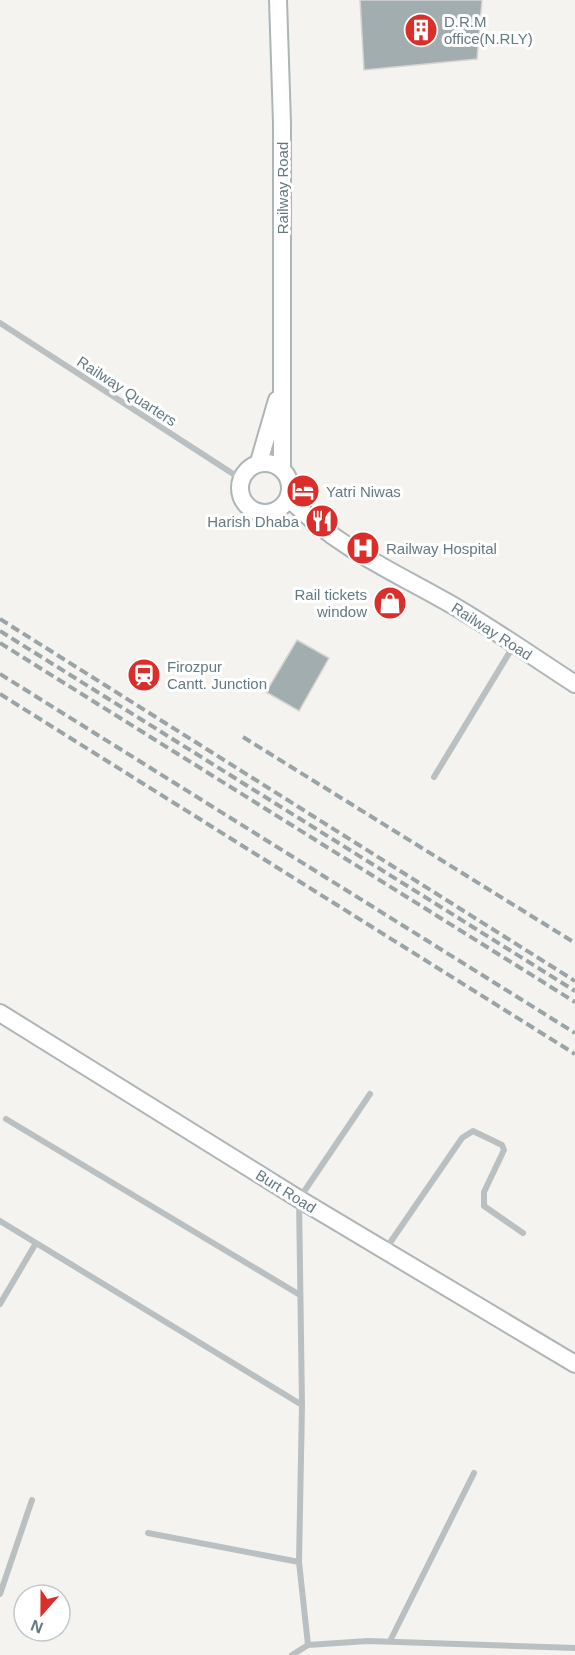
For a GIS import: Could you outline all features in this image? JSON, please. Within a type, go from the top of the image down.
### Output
[{"type":"street","name":"Railway Road","points":[[278,0],[284,377],[282,468]]},
{"type":"street","name":"Railway Quarters","points":[[1,327],[241,479]]},
{"type":"street","name":"Railway Road","points":[[259,462],[284,377]]},
{"type":"street","points":[[259,462],[271,462],[282,468],[291,482],[289,498],[282,508],[270,513],[258,512],[245,504],[240,492],[241,479],[247,469],[259,462]]},
{"type":"street","name":"Railway Road","points":[[289,498],[306,516],[334,536],[465,612],[575,684]]},
{"type":"street","points":[[434,777],[514,644]]},
{"type":"street","name":"Burt Road","points":[[0,1013],[299,1199],[575,1364]]},
{"type":"street","points":[[308,1645],[299,1562],[302,1405],[299,1199],[370,1094]]},
{"type":"street","points":[[6,1119],[300,1295]]},
{"type":"street","points":[[385,1250],[462,1138],[473,1131],[502,1145],[504,1150],[484,1192],[484,1206],[523,1233]]},
{"type":"street","points":[[0,1230],[2,1222],[302,1405]]},
{"type":"street","points":[[0,1304],[36,1243]]},
{"type":"street","points":[[390,1641],[474,1473]]},
{"type":"street","points":[[0,1594],[32,1500]]},
{"type":"street","points":[[148,1533],[299,1562]]},
{"type":"street","points":[[292,1655],[308,1645],[390,1641],[575,1648]]},
{"type":"building","name":"D.R.M office(N.RLY)","points":[[360,0],[482,0],[477,59],[364,70]]},
{"type":"building","name":"D.R.M office(N.RLY)","points":[[360,0],[482,0],[477,59],[364,70]]},
{"type":"building","points":[[297,640],[329,658],[299,711],[266,692]]},
{"type":"railway","points":[[0,619],[575,981]]},
{"type":"railway","points":[[0,631],[575,991]]},
{"type":"railway","points":[[0,643],[575,1002]]},
{"type":"railway","points":[[0,674],[575,1033]]},
{"type":"railway","points":[[0,694],[575,1054]]},
{"type":"railway","points":[[243,737],[575,943]]},
{"type":"place","name":"D.R.M office(N.RLY)","points":[[421,30]]},
{"type":"place","name":"Yatri Niwas","points":[[303,491]]},
{"type":"place","name":"Harish Dhaba","points":[[322,521]]},
{"type":"place","name":"Railway Hospital","points":[[363,548]]},
{"type":"place","name":"Rail tickets window","points":[[390,603]]},
{"type":"place","name":"Firozpur Cantt. Junction","points":[[144,675]]}]
